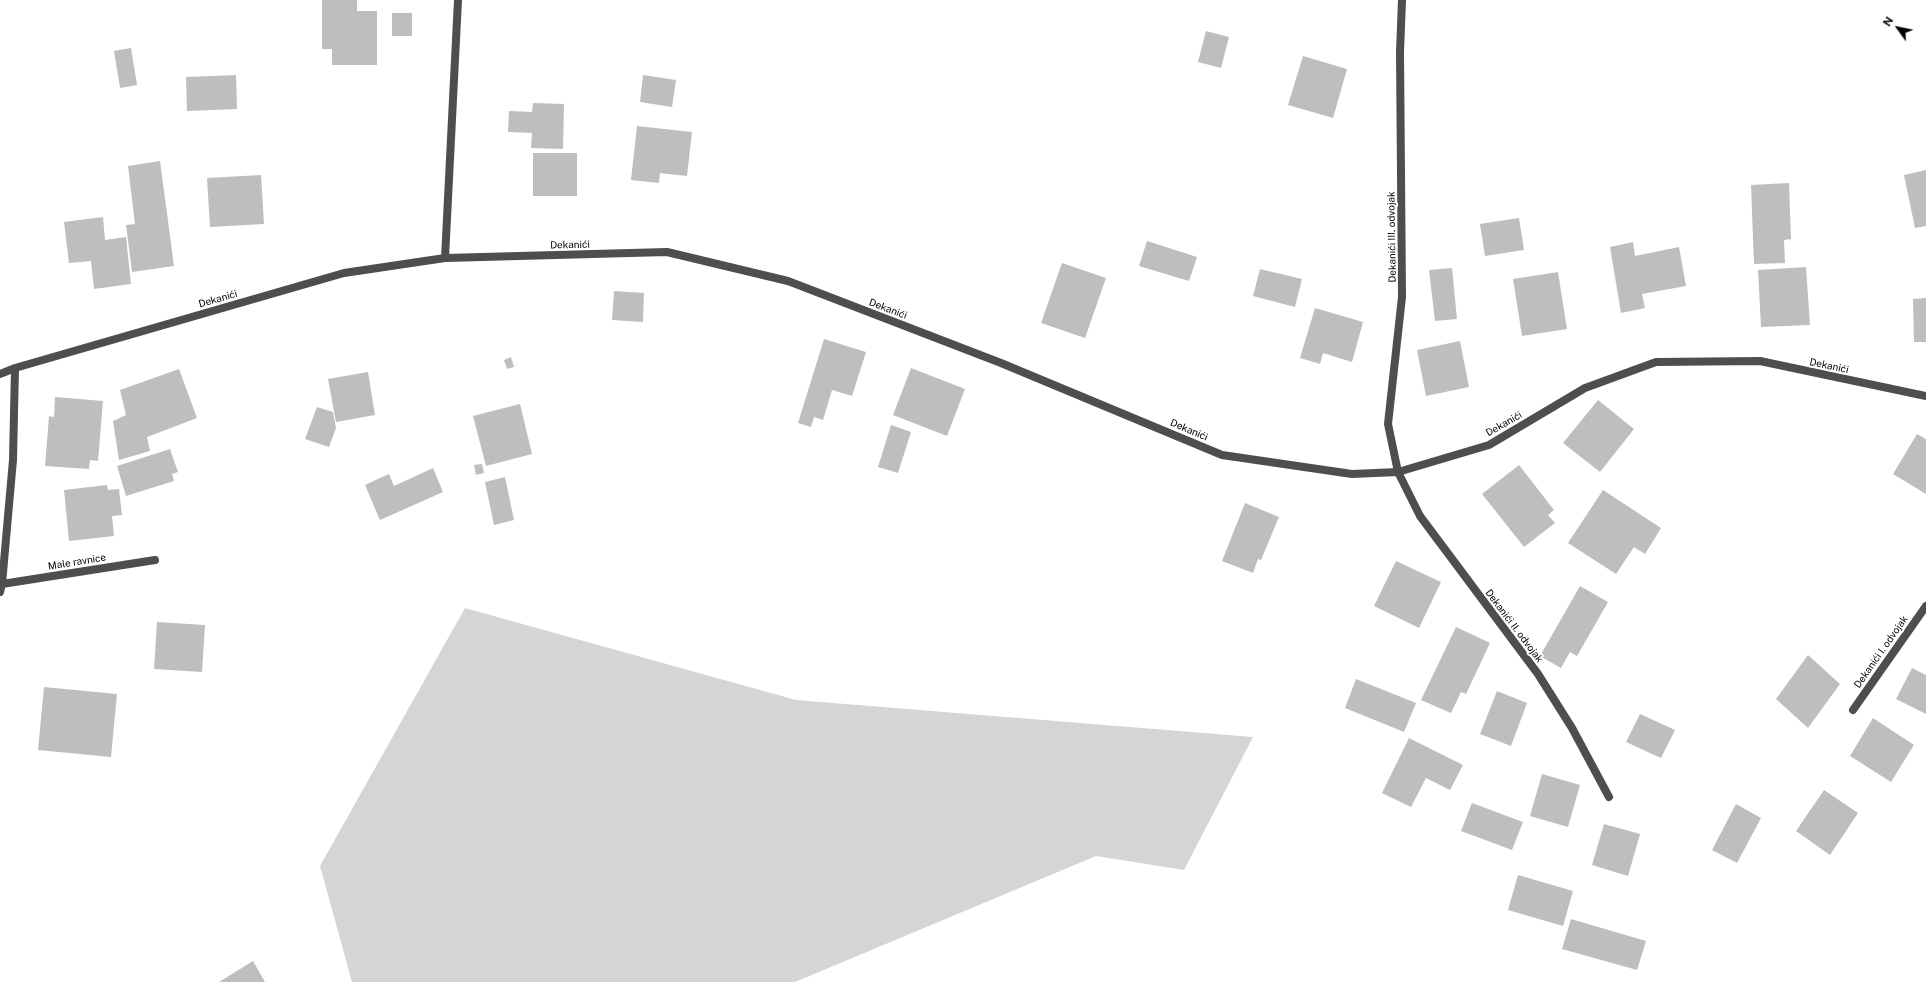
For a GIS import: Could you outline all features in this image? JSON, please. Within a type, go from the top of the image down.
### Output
[{"type":"street","points":[[446,258],[458,0]]},
{"type":"street","name":"Dekanići III. odvojak","points":[[1398,472],[1388,424],[1402,297],[1400,60],[1402,0]]},
{"type":"street","name":"Dekanići","points":[[0,374],[15,368],[344,273],[446,258],[667,252],[788,281],[1002,363],[1222,455],[1352,474],[1398,472],[1489,445],[1585,388],[1656,362],[1760,362],[1926,396]]},
{"type":"street","points":[[0,592],[2,584],[13,460],[15,368]]},
{"type":"street","name":"Dekanići II. odvojak","points":[[1398,472],[1420,516],[1538,674],[1572,728],[1609,797]]},
{"type":"street","name":"Male ravnice","points":[[2,584],[155,560]]},
{"type":"street","name":"Dekanići I. odvojak","points":[[1853,710],[1926,606]]},
{"type":"shaded area","points":[[465,608],[796,700],[1253,737],[1184,870],[1096,856],[795,982],[352,982],[320,866]]},
{"type":"building","points":[[322,0],[357,0],[357,11],[377,11],[377,65],[332,65],[332,49],[322,49]]},
{"type":"building","points":[[392,13],[412,13],[412,36],[392,36]]},
{"type":"building","points":[[1206,31],[1229,37],[1221,68],[1198,62]]},
{"type":"building","points":[[131,48],[137,85],[120,88],[114,51]]},
{"type":"building","points":[[1303,56],[1347,69],[1333,118],[1288,105]]},
{"type":"building","points":[[236,75],[237,109],[187,111],[186,77]]},
{"type":"building","points":[[643,75],[676,80],[672,107],[640,102]]},
{"type":"building","points":[[533,103],[564,104],[563,149],[531,148],[532,133],[508,132],[509,111],[532,112]]},
{"type":"building","points":[[637,126],[692,132],[687,176],[660,173],[659,183],[631,180]]},
{"type":"building","points":[[533,153],[577,153],[577,196],[533,196]]},
{"type":"building","points":[[160,161],[174,266],[132,272],[126,225],[135,224],[128,166]]},
{"type":"building","points":[[1926,170],[1926,226],[1915,228],[1904,175]]},
{"type":"building","points":[[261,175],[264,224],[210,227],[207,178]]},
{"type":"building","points":[[1789,183],[1791,239],[1784,240],[1785,263],[1754,264],[1751,185]]},
{"type":"building","points":[[103,217],[105,240],[126,237],[131,284],[94,289],[91,261],[69,263],[64,222]]},
{"type":"building","points":[[1519,218],[1524,250],[1485,256],[1480,224]]},
{"type":"building","points":[[1147,241],[1197,257],[1189,281],[1139,266]]},
{"type":"building","points":[[1633,242],[1635,256],[1679,247],[1686,286],[1642,294],[1645,308],[1621,313],[1610,247]]},
{"type":"building","points":[[1062,263],[1106,278],[1085,338],[1041,323]]},
{"type":"building","points":[[1806,267],[1810,325],[1761,327],[1758,270]]},
{"type":"building","points":[[1452,268],[1457,319],[1435,321],[1429,270]]},
{"type":"building","points":[[1260,269],[1302,279],[1295,307],[1253,296]]},
{"type":"building","points":[[1558,272],[1567,329],[1522,336],[1513,279]]},
{"type":"building","points":[[614,291],[644,293],[643,322],[612,320]]},
{"type":"building","points":[[1926,298],[1926,342],[1914,342],[1913,299]]},
{"type":"building","points":[[1315,308],[1363,322],[1352,362],[1323,353],[1320,364],[1300,358]]},
{"type":"building","points":[[824,339],[866,352],[852,396],[832,390],[823,420],[814,417],[811,427],[798,423]]},
{"type":"building","points":[[1460,341],[1469,387],[1426,396],[1417,350]]},
{"type":"building","points":[[511,357],[514,367],[507,369],[504,360]]},
{"type":"building","points":[[911,368],[965,389],[947,436],[893,415]]},
{"type":"building","points":[[179,369],[197,418],[147,437],[150,451],[119,460],[113,421],[126,415],[120,390]]},
{"type":"building","points":[[368,372],[375,415],[336,422],[328,379]]},
{"type":"building","points":[[55,397],[103,401],[98,461],[90,460],[89,469],[45,466],[49,416],[54,417]]},
{"type":"building","points":[[1598,400],[1634,429],[1600,472],[1563,443]]},
{"type":"building","points":[[520,404],[532,454],[486,466],[473,416]]},
{"type":"building","points":[[317,407],[333,412],[336,428],[329,447],[305,439]]},
{"type":"building","points":[[891,425],[911,432],[898,473],[878,467]]},
{"type":"building","points":[[1917,434],[1926,439],[1926,494],[1893,474]]},
{"type":"building","points":[[170,449],[178,472],[172,474],[174,481],[126,496],[117,466]]},
{"type":"building","points":[[482,464],[484,473],[476,475],[474,465]]},
{"type":"building","points":[[1519,465],[1554,510],[1548,515],[1555,523],[1524,547],[1482,494]]},
{"type":"building","points":[[433,468],[443,492],[380,520],[365,485],[389,474],[394,486]]},
{"type":"building","points":[[505,477],[514,520],[494,525],[485,482]]},
{"type":"building","points":[[107,485],[108,490],[119,489],[122,515],[112,516],[114,536],[69,541],[64,490]]},
{"type":"building","points":[[1603,490],[1661,528],[1645,554],[1634,547],[1616,574],[1568,543]]},
{"type":"building","points":[[1245,503],[1279,517],[1261,560],[1258,559],[1253,573],[1222,561]]},
{"type":"building","points":[[1396,561],[1441,582],[1419,628],[1374,606]]},
{"type":"building","points":[[1580,586],[1608,602],[1577,656],[1570,652],[1561,668],[1540,656]]},
{"type":"building","points":[[157,622],[205,625],[202,672],[154,669]]},
{"type":"building","points":[[1456,627],[1490,643],[1466,694],[1461,692],[1451,713],[1421,700]]},
{"type":"building","points":[[1808,655],[1840,684],[1808,728],[1776,699]]},
{"type":"building","points":[[1912,668],[1926,675],[1926,714],[1896,699]]},
{"type":"building","points":[[1356,679],[1416,703],[1404,732],[1345,708]]},
{"type":"building","points":[[44,687],[117,694],[111,757],[38,750]]},
{"type":"building","points":[[1497,691],[1527,703],[1511,746],[1480,734]]},
{"type":"building","points":[[1640,714],[1675,730],[1661,758],[1626,742]]},
{"type":"building","points":[[1873,718],[1914,745],[1891,782],[1850,756]]},
{"type":"building","points":[[1409,738],[1463,765],[1450,790],[1426,778],[1411,807],[1382,793]]},
{"type":"building","points":[[1542,774],[1580,785],[1568,827],[1530,816]]},
{"type":"building","points":[[1824,790],[1858,813],[1830,855],[1796,831]]},
{"type":"building","points":[[1472,803],[1523,822],[1512,850],[1461,831]]},
{"type":"building","points":[[1736,804],[1761,818],[1737,863],[1712,850]]},
{"type":"building","points":[[1604,824],[1640,834],[1628,876],[1592,865]]},
{"type":"building","points":[[1518,875],[1573,891],[1563,926],[1508,910]]},
{"type":"building","points":[[1571,919],[1646,941],[1637,970],[1562,949]]},
{"type":"building","points":[[253,961],[265,982],[219,982]]}]
